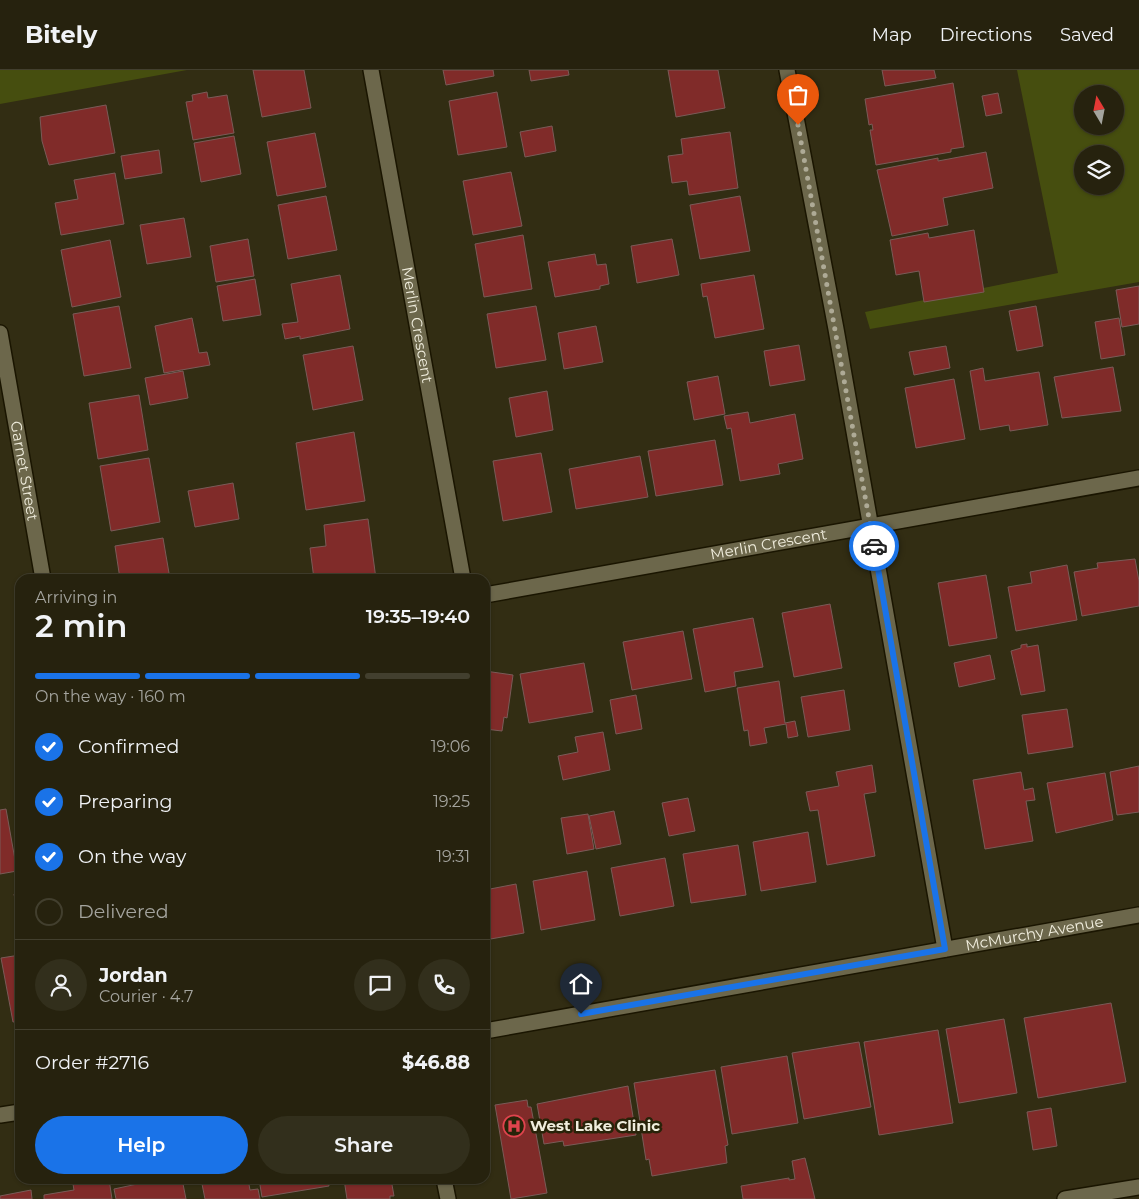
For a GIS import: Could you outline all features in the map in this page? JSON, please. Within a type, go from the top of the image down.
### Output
[{"type":"street","name":"Merlin Crescent","points":[[371,70],[462,574]]},
{"type":"street","points":[[788,70],[945,949]]},
{"type":"street","name":"Garnet Street","points":[[0,333],[43,574]]},
{"type":"street","name":"Merlin Crescent","points":[[490,594],[1139,478]]},
{"type":"street","name":"McMurchy Avenue","points":[[490,1030],[1139,915]]},
{"type":"street","points":[[0,1115],[15,1113]]},
{"type":"street","points":[[445,1184],[448,1199]]},
{"type":"street","points":[[1065,1199],[1139,1187]]},
{"type":"green space","points":[[0,70],[187,70],[0,104]]},
{"type":"green space","points":[[1017,70],[1139,70],[1139,282],[870,329],[865,312],[1058,273]]},
{"type":"building","points":[[253,70],[304,70],[311,108],[262,117]]},
{"type":"building","points":[[443,70],[493,70],[494,76],[446,85]]},
{"type":"building","points":[[529,70],[568,70],[569,75],[531,81]]},
{"type":"building","points":[[668,70],[718,70],[725,108],[676,117]]},
{"type":"building","points":[[882,70],[934,70],[936,78],[885,86]]},
{"type":"building","points":[[953,83],[964,147],[951,149],[951,152],[876,165],[870,130],[873,130],[872,124],[869,125],[865,99]]},
{"type":"building","points":[[207,92],[208,98],[227,95],[234,133],[193,140],[186,102],[193,101],[192,95]]},
{"type":"building","points":[[497,92],[507,147],[458,155],[449,101]]},
{"type":"building","points":[[998,93],[1002,113],[986,116],[982,96]]},
{"type":"building","points":[[106,105],[115,153],[49,165],[42,141],[40,117]]},
{"type":"building","points":[[552,126],[556,151],[525,157],[520,132]]},
{"type":"building","points":[[730,132],[738,188],[689,195],[687,181],[672,183],[668,156],[683,154],[681,139]]},
{"type":"building","points":[[315,133],[326,187],[277,196],[267,142]]},
{"type":"building","points":[[234,136],[241,174],[201,182],[194,143]]},
{"type":"building","points":[[159,150],[162,173],[125,179],[121,156]]},
{"type":"building","points":[[986,152],[993,188],[943,198],[948,225],[892,236],[877,170],[938,158],[938,161]]},
{"type":"building","points":[[511,172],[522,226],[473,235],[463,181]]},
{"type":"building","points":[[115,173],[124,224],[61,235],[55,203],[78,199],[74,180]]},
{"type":"building","points":[[326,196],[337,250],[288,259],[278,205]]},
{"type":"building","points":[[740,196],[750,251],[700,259],[690,205]]},
{"type":"building","points":[[184,218],[191,257],[147,264],[140,225]]},
{"type":"building","points":[[974,230],[984,292],[924,302],[919,271],[896,275],[890,240],[928,233],[929,238]]},
{"type":"building","points":[[523,235],[532,289],[484,297],[475,244]]},
{"type":"building","points":[[248,239],[254,276],[216,282],[210,246]]},
{"type":"building","points":[[672,239],[679,275],[637,283],[631,246]]},
{"type":"building","points":[[110,240],[121,297],[72,307],[61,250]]},
{"type":"building","points":[[595,254],[597,265],[606,264],[609,284],[600,286],[600,289],[555,297],[548,262]]},
{"type":"building","points":[[340,275],[350,329],[300,339],[300,336],[285,339],[282,324],[298,322],[291,284]]},
{"type":"building","points":[[754,275],[764,329],[715,338],[707,296],[703,297],[701,284]]},
{"type":"building","points":[[255,279],[261,315],[223,321],[217,286]]},
{"type":"building","points":[[1139,286],[1139,324],[1122,327],[1116,290]]},
{"type":"building","points":[[119,306],[131,368],[84,376],[73,314]]},
{"type":"building","points":[[536,306],[546,360],[496,368],[487,314]]},
{"type":"building","points":[[1036,306],[1043,346],[1017,351],[1009,311]]},
{"type":"building","points":[[192,318],[199,353],[207,352],[210,365],[164,373],[155,326]]},
{"type":"building","points":[[1119,318],[1125,355],[1101,359],[1095,322]]},
{"type":"building","points":[[596,326],[603,362],[564,369],[558,333]]},
{"type":"building","points":[[799,345],[805,380],[770,386],[764,351]]},
{"type":"building","points":[[353,346],[363,400],[313,410],[303,355]]},
{"type":"building","points":[[946,346],[950,368],[914,375],[909,352]]},
{"type":"building","points":[[1113,367],[1121,411],[1062,418],[1054,377]]},
{"type":"building","points":[[983,368],[985,381],[1039,372],[1048,425],[1010,431],[1009,425],[980,430],[970,371]]},
{"type":"building","points":[[183,371],[188,398],[150,405],[145,378]]},
{"type":"building","points":[[718,376],[725,414],[694,420],[687,382]]},
{"type":"building","points":[[954,379],[965,439],[916,448],[905,388]]},
{"type":"building","points":[[547,391],[553,430],[516,437],[509,398]]},
{"type":"building","points":[[139,395],[148,450],[98,459],[89,403]]},
{"type":"building","points":[[748,412],[750,423],[795,414],[803,459],[778,464],[780,474],[740,481],[731,428],[727,429],[724,416]]},
{"type":"building","points":[[354,432],[365,501],[306,510],[296,443]]},
{"type":"building","points":[[715,440],[723,485],[656,496],[648,451]]},
{"type":"building","points":[[541,453],[552,512],[503,521],[493,461]]},
{"type":"building","points":[[640,456],[648,497],[576,509],[569,469]]},
{"type":"building","points":[[149,458],[160,522],[111,531],[100,466]]},
{"type":"building","points":[[233,483],[239,519],[195,527],[188,491]]},
{"type":"building","points":[[368,519],[375,574],[313,574],[310,548],[326,546],[324,525]]},
{"type":"building","points":[[163,538],[169,574],[119,574],[115,546]]},
{"type":"building","points":[[1135,559],[1139,581],[1139,606],[1082,616],[1074,572],[1098,568],[1097,563]]},
{"type":"building","points":[[1067,565],[1077,620],[1016,631],[1008,587],[1032,583],[1030,572]]},
{"type":"building","points":[[986,575],[997,638],[949,646],[938,583]]},
{"type":"building","points":[[830,604],[842,668],[794,677],[782,613]]},
{"type":"building","points":[[753,618],[763,667],[734,672],[736,686],[705,692],[693,629]]},
{"type":"building","points":[[683,631],[692,679],[632,690],[623,642]]},
{"type":"building","points":[[1027,644],[1027,647],[1038,645],[1045,691],[1021,695],[1011,651]]},
{"type":"building","points":[[990,655],[995,679],[959,687],[954,663]]},
{"type":"building","points":[[584,663],[593,712],[529,723],[520,674]]},
{"type":"building","points":[[490,672],[513,675],[507,718],[504,717],[502,731],[490,730]]},
{"type":"building","points":[[779,681],[785,723],[795,721],[798,736],[788,738],[786,724],[764,728],[767,743],[750,746],[748,730],[744,731],[737,688]]},
{"type":"building","points":[[844,690],[850,730],[808,737],[801,697]]},
{"type":"building","points":[[636,695],[642,729],[616,734],[610,700]]},
{"type":"building","points":[[1067,709],[1073,747],[1028,754],[1022,715]]},
{"type":"building","points":[[603,732],[610,770],[563,780],[558,756],[578,752],[575,737]]},
{"type":"building","points":[[872,765],[876,792],[864,794],[875,856],[827,865],[818,810],[810,811],[806,792],[839,786],[836,772]]},
{"type":"building","points":[[1139,766],[1139,812],[1117,815],[1110,772]]},
{"type":"building","points":[[1021,772],[1024,790],[1033,788],[1035,800],[1026,801],[1033,841],[985,849],[973,780]]},
{"type":"building","points":[[1105,773],[1113,820],[1056,833],[1047,783]]},
{"type":"building","points":[[688,798],[695,831],[669,836],[662,803]]},
{"type":"building","points":[[6,809],[15,860],[15,871],[0,874],[0,810]]},
{"type":"building","points":[[614,811],[621,844],[596,849],[589,816]]},
{"type":"building","points":[[588,814],[594,849],[567,854],[561,818]]},
{"type":"building","points":[[808,832],[816,882],[761,891],[753,842]]},
{"type":"building","points":[[738,845],[746,895],[691,903],[683,854]]},
{"type":"building","points":[[665,858],[674,906],[620,916],[611,868]]},
{"type":"building","points":[[587,871],[595,920],[541,930],[533,881]]},
{"type":"building","points":[[516,884],[524,933],[490,939],[490,889]]},
{"type":"building","points":[[15,956],[15,1022],[13,1022],[1,958]]},
{"type":"building","points":[[1111,1003],[1126,1082],[1038,1098],[1024,1018]]},
{"type":"building","points":[[1004,1019],[1017,1093],[959,1103],[946,1029]]},
{"type":"building","points":[[938,1030],[953,1123],[879,1135],[864,1042]]},
{"type":"building","points":[[859,1042],[871,1107],[804,1119],[792,1053]]},
{"type":"building","points":[[787,1056],[798,1123],[732,1134],[721,1067]]},
{"type":"building","points":[[715,1070],[728,1145],[725,1146],[727,1163],[652,1176],[649,1159],[646,1160],[634,1083]]},
{"type":"building","points":[[628,1086],[636,1135],[564,1146],[563,1141],[544,1144],[537,1104]]},
{"type":"building","points":[[527,1100],[528,1107],[531,1107],[547,1193],[511,1199],[495,1105]]},
{"type":"building","points":[[1051,1108],[1057,1146],[1033,1150],[1027,1112]]},
{"type":"building","points":[[805,1158],[815,1199],[743,1199],[741,1186],[789,1178],[789,1180],[795,1179],[792,1161]]},
{"type":"building","points":[[73,1184],[110,1184],[112,1199],[44,1199],[44,1195],[74,1190]]},
{"type":"building","points":[[137,1184],[183,1184],[186,1199],[116,1199],[114,1189]]},
{"type":"building","points":[[202,1184],[249,1184],[250,1190],[258,1189],[260,1199],[205,1199]]},
{"type":"building","points":[[260,1184],[329,1184],[329,1186],[262,1197]]},
{"type":"building","points":[[345,1184],[392,1184],[394,1196],[390,1196],[390,1199],[347,1199]]},
{"type":"building","points":[[31,1190],[32,1199],[0,1199],[0,1196]]},
{"type":"way so far","points":[[798,125],[874,546]]},
{"type":"place","name":"West Lake Clinic","points":[[514,1126]]},
{"type":"route","points":[[581,1014],[945,949],[874,546]]}]
